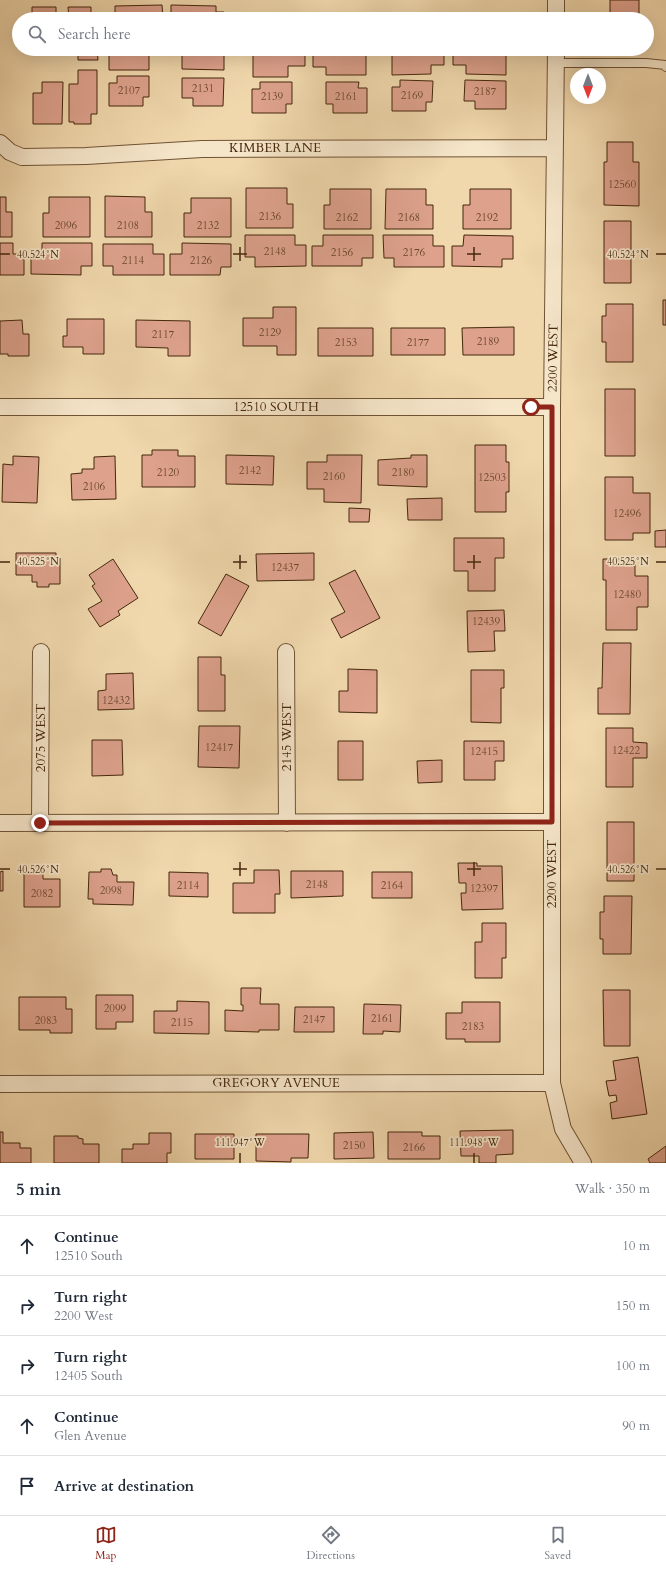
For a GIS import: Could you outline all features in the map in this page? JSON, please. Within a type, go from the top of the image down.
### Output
[{"type":"street","points":[[556,0],[556,12]]},
{"type":"street","name":"2200 WEST","points":[[556,56],[552,407],[552,1083],[563,1129],[583,1163]]},
{"type":"street","name":"KIMBER LANE","points":[[0,144],[10,152],[22,157],[86,156],[202,148],[555,148]]},
{"type":"street","name":"12510 SOUTH","points":[[0,407],[552,407]]},
{"type":"street","name":"2075 WEST","points":[[40,823],[41,652]]},
{"type":"street","name":"2145 WEST","points":[[286,652],[287,823]]},
{"type":"street","points":[[0,823],[552,822]]},
{"type":"street","name":"GREGORY AVENUE","points":[[0,1084],[552,1083]]},
{"type":"lane","points":[[556,56],[646,63],[666,65],[666,67]]},
{"type":"building","points":[[610,0],[639,0],[639,12],[610,12]]},
{"type":"building","points":[[162,5],[162,12],[115,12],[115,6]]},
{"type":"building","points":[[171,5],[216,6],[216,12],[171,12]]},
{"type":"building","points":[[32,7],[56,7],[56,12],[32,12]]},
{"type":"building","points":[[68,7],[91,7],[91,12],[68,12]]},
{"type":"building","points":[[78,56],[98,56],[98,60],[78,60]]},
{"type":"building","points":[[109,56],[149,56],[149,70],[109,70]]},
{"type":"building","points":[[182,56],[224,56],[224,70],[182,69]]},
{"type":"building","points":[[253,56],[305,56],[305,66],[288,66],[288,77],[253,77]]},
{"type":"building","points":[[313,56],[366,56],[366,75],[326,75],[326,67],[313,67]]},
{"type":"building","points":[[392,56],[444,56],[444,65],[431,65],[431,74],[392,75]]},
{"type":"building","points":[[453,56],[506,56],[506,75],[466,74],[466,65],[453,65]]},
{"type":"building","points":[[78,70],[97,70],[97,114],[91,114],[91,124],[74,124],[74,122],[69,122],[69,84],[78,84]]},
{"type":"building","points":[[117,76],[149,76],[149,97],[143,97],[143,106],[109,106],[109,83],[117,83]]},
{"type":"building","points":[[182,78],[224,78],[223,106],[193,106],[193,98],[182,98]]},
{"type":"building","points":[[400,80],[433,81],[432,102],[426,102],[426,111],[392,111],[392,87],[400,87]]},
{"type":"building","points":[[465,80],[506,81],[506,109],[475,109],[475,101],[464,101]]},
{"type":"building","points":[[42,82],[63,82],[62,124],[33,124],[33,93],[42,93]]},
{"type":"building","points":[[260,82],[292,82],[292,104],[286,104],[286,113],[252,113],[252,89],[260,89]]},
{"type":"building","points":[[326,82],[359,82],[358,88],[367,88],[367,113],[333,113],[333,104],[326,104]]},
{"type":"building","points":[[607,142],[633,142],[633,162],[639,162],[639,206],[604,205],[604,162],[607,162]]},
{"type":"building","points":[[246,188],[287,188],[287,204],[293,204],[293,228],[246,228]]},
{"type":"building","points":[[330,189],[371,189],[371,229],[324,229],[324,205],[330,205]]},
{"type":"building","points":[[386,189],[426,189],[426,205],[433,205],[433,229],[385,229]]},
{"type":"building","points":[[470,189],[511,189],[511,229],[463,229],[463,205],[470,205]]},
{"type":"building","points":[[105,196],[145,197],[145,212],[152,212],[152,237],[105,237]]},
{"type":"building","points":[[0,197],[6,197],[6,212],[12,212],[12,237],[0,237]]},
{"type":"building","points":[[49,197],[90,197],[90,237],[43,237],[43,213],[49,213]]},
{"type":"building","points":[[191,198],[231,198],[231,237],[184,237],[184,213],[191,213]]},
{"type":"building","points":[[604,221],[631,221],[631,283],[604,283]]},
{"type":"building","points":[[245,235],[295,235],[295,245],[306,245],[306,266],[255,267],[255,257],[245,257]]},
{"type":"building","points":[[323,235],[373,235],[373,258],[362,258],[362,266],[312,266],[312,246],[323,246]]},
{"type":"building","points":[[383,235],[433,235],[433,246],[444,246],[444,267],[394,267],[394,258],[384,258]]},
{"type":"building","points":[[464,235],[513,236],[513,259],[502,259],[502,267],[452,266],[452,246],[463,246]]},
{"type":"building","points":[[0,243],[13,243],[13,254],[24,254],[24,275],[0,275]]},
{"type":"building","points":[[42,243],[92,243],[92,266],[81,266],[81,275],[31,274],[31,254],[42,254]]},
{"type":"building","points":[[182,243],[231,244],[231,267],[221,267],[220,275],[170,275],[170,254],[182,254]]},
{"type":"building","points":[[103,244],[153,244],[153,254],[164,254],[164,275],[113,275],[113,266],[103,266]]},
{"type":"building","points":[[663,300],[666,300],[666,325],[663,325]]},
{"type":"building","points":[[606,304],[633,304],[633,362],[606,362],[606,342],[602,342],[602,316],[606,316]]},
{"type":"building","points":[[273,307],[296,307],[296,355],[277,355],[277,346],[243,346],[243,318],[273,318]]},
{"type":"building","points":[[67,319],[104,319],[104,354],[83,354],[83,347],[63,347],[63,336],[67,336]]},
{"type":"building","points":[[22,320],[23,334],[29,334],[29,356],[8,356],[8,354],[0,354],[0,321]]},
{"type":"building","points":[[136,320],[190,321],[190,356],[168,356],[168,348],[136,347]]},
{"type":"building","points":[[514,327],[514,355],[463,355],[462,328]]},
{"type":"building","points":[[318,328],[373,328],[373,356],[318,356]]},
{"type":"building","points":[[391,328],[445,328],[445,355],[391,355]]},
{"type":"building","points":[[605,389],[635,389],[635,456],[605,456]]},
{"type":"building","points":[[475,445],[506,445],[506,462],[509,462],[509,492],[506,492],[506,512],[475,512]]},
{"type":"building","points":[[152,450],[178,450],[178,456],[195,456],[195,487],[142,487],[142,455],[152,455]]},
{"type":"building","points":[[226,455],[274,456],[273,485],[226,484]]},
{"type":"building","points":[[327,455],[362,455],[361,503],[324,502],[324,489],[307,489],[307,462],[327,462]]},
{"type":"building","points":[[411,455],[427,455],[427,487],[378,485],[378,460],[411,458]]},
{"type":"building","points":[[13,456],[39,457],[37,503],[2,502],[3,464],[13,465]]},
{"type":"building","points":[[115,456],[116,499],[72,500],[71,474],[82,473],[82,469],[94,469],[94,457]]},
{"type":"building","points":[[605,477],[633,477],[633,493],[650,493],[650,533],[633,533],[633,540],[605,540]]},
{"type":"building","points":[[442,498],[442,520],[408,520],[407,499]]},
{"type":"building","points":[[349,508],[370,509],[369,522],[349,522]]},
{"type":"building","points":[[666,530],[666,547],[655,547],[655,531]]},
{"type":"building","points":[[454,538],[504,538],[504,558],[495,558],[495,591],[468,591],[468,571],[454,571]]},
{"type":"building","points":[[16,553],[56,553],[56,558],[60,558],[60,584],[49,584],[49,587],[37,587],[37,582],[32,582],[32,575],[16,575]]},
{"type":"building","points":[[314,553],[314,580],[257,581],[256,554]]},
{"type":"building","points":[[113,559],[138,598],[118,611],[120,615],[100,627],[88,609],[102,601],[92,586],[95,584],[89,575]]},
{"type":"building","points":[[603,559],[635,559],[635,576],[648,576],[648,607],[637,607],[637,630],[606,630],[606,580],[603,580]]},
{"type":"building","points":[[355,570],[380,618],[341,638],[331,619],[345,612],[329,583]]},
{"type":"building","points":[[226,574],[249,586],[221,636],[198,623]]},
{"type":"building","points":[[504,610],[505,631],[494,631],[495,651],[468,652],[467,611]]},
{"type":"building","points":[[603,643],[631,643],[630,714],[598,714],[598,688],[602,688]]},
{"type":"building","points":[[198,657],[221,657],[221,675],[225,675],[225,711],[198,711]]},
{"type":"building","points":[[348,669],[377,670],[377,713],[339,712],[339,691],[348,691]]},
{"type":"building","points":[[471,670],[504,670],[504,688],[501,688],[501,723],[471,722]]},
{"type":"building","points":[[133,673],[134,709],[98,710],[98,691],[106,690],[106,674]]},
{"type":"building","points":[[199,726],[240,726],[239,768],[198,767]]},
{"type":"building","points":[[606,728],[633,728],[633,742],[647,743],[647,758],[633,758],[633,787],[606,787]]},
{"type":"building","points":[[92,740],[122,740],[123,775],[92,776]]},
{"type":"building","points":[[338,741],[363,741],[363,780],[338,780]]},
{"type":"building","points":[[464,741],[504,741],[504,761],[495,761],[495,780],[464,780]]},
{"type":"building","points":[[442,760],[442,782],[418,783],[417,761]]},
{"type":"building","points":[[607,822],[634,822],[634,881],[607,881]]},
{"type":"building","points":[[458,863],[477,863],[477,866],[502,866],[503,909],[462,910],[461,893],[466,893],[466,883],[459,883]]},
{"type":"building","points":[[101,869],[111,869],[113,875],[117,875],[117,882],[134,882],[133,905],[93,904],[93,899],[88,899],[89,872],[101,872]]},
{"type":"building","points":[[254,870],[279,870],[280,894],[275,894],[275,913],[233,913],[233,883],[254,883]]},
{"type":"building","points":[[3,871],[3,891],[0,891],[0,872]]},
{"type":"building","points":[[291,871],[343,871],[343,896],[291,898]]},
{"type":"building","points":[[169,872],[208,873],[208,897],[169,896]]},
{"type":"building","points":[[372,872],[412,872],[412,898],[372,898]]},
{"type":"building","points":[[24,873],[43,873],[43,879],[60,879],[60,907],[24,907]]},
{"type":"building","points":[[604,896],[632,896],[631,954],[603,954],[603,939],[600,939],[600,912],[604,912]]},
{"type":"building","points":[[482,923],[506,923],[506,958],[502,958],[502,978],[475,978],[475,942],[482,942]]},
{"type":"building","points":[[241,988],[261,988],[260,1004],[279,1004],[279,1030],[259,1030],[259,1032],[225,1031],[225,1010],[243,1011],[243,1005],[241,1005]]},
{"type":"building","points":[[603,990],[630,990],[630,1046],[604,1046]]},
{"type":"building","points":[[96,995],[133,995],[133,1022],[116,1022],[116,1029],[96,1029]]},
{"type":"building","points":[[19,997],[66,997],[66,1009],[72,1009],[72,1033],[50,1033],[50,1030],[19,1030]]},
{"type":"building","points":[[177,1001],[209,1002],[209,1034],[154,1033],[154,1011],[177,1011]]},
{"type":"building","points":[[462,1002],[500,1002],[500,1042],[465,1042],[465,1039],[446,1039],[446,1013],[462,1013]]},
{"type":"building","points":[[364,1004],[401,1005],[400,1032],[383,1031],[383,1034],[363,1034]]},
{"type":"building","points":[[295,1007],[334,1007],[334,1032],[294,1032]]},
{"type":"building","points":[[638,1057],[647,1114],[612,1119],[610,1103],[617,1101],[616,1095],[609,1096],[606,1081],[616,1080],[613,1061]]},
{"type":"building","points":[[513,1130],[513,1154],[496,1155],[496,1163],[479,1163],[479,1156],[461,1156],[460,1131]]},
{"type":"building","points":[[0,1132],[3,1132],[3,1143],[20,1143],[20,1148],[31,1148],[31,1163],[0,1163]]},
{"type":"building","points":[[373,1132],[374,1158],[334,1159],[334,1133]]},
{"type":"building","points":[[388,1132],[422,1132],[422,1136],[440,1136],[440,1159],[388,1159]]},
{"type":"building","points":[[149,1133],[171,1133],[171,1153],[167,1153],[167,1163],[122,1163],[122,1149],[133,1149],[133,1144],[149,1144]]},
{"type":"building","points":[[195,1134],[234,1134],[234,1159],[195,1159]]},
{"type":"building","points":[[256,1134],[309,1134],[308,1158],[291,1158],[291,1162],[256,1161]]},
{"type":"building","points":[[54,1136],[78,1136],[78,1138],[83,1139],[83,1144],[99,1144],[99,1163],[54,1163]]},
{"type":"building","points":[[666,1146],[666,1163],[650,1163],[648,1159]]},
{"type":"route","points":[[40,823],[552,822],[552,407],[531,407]]}]
